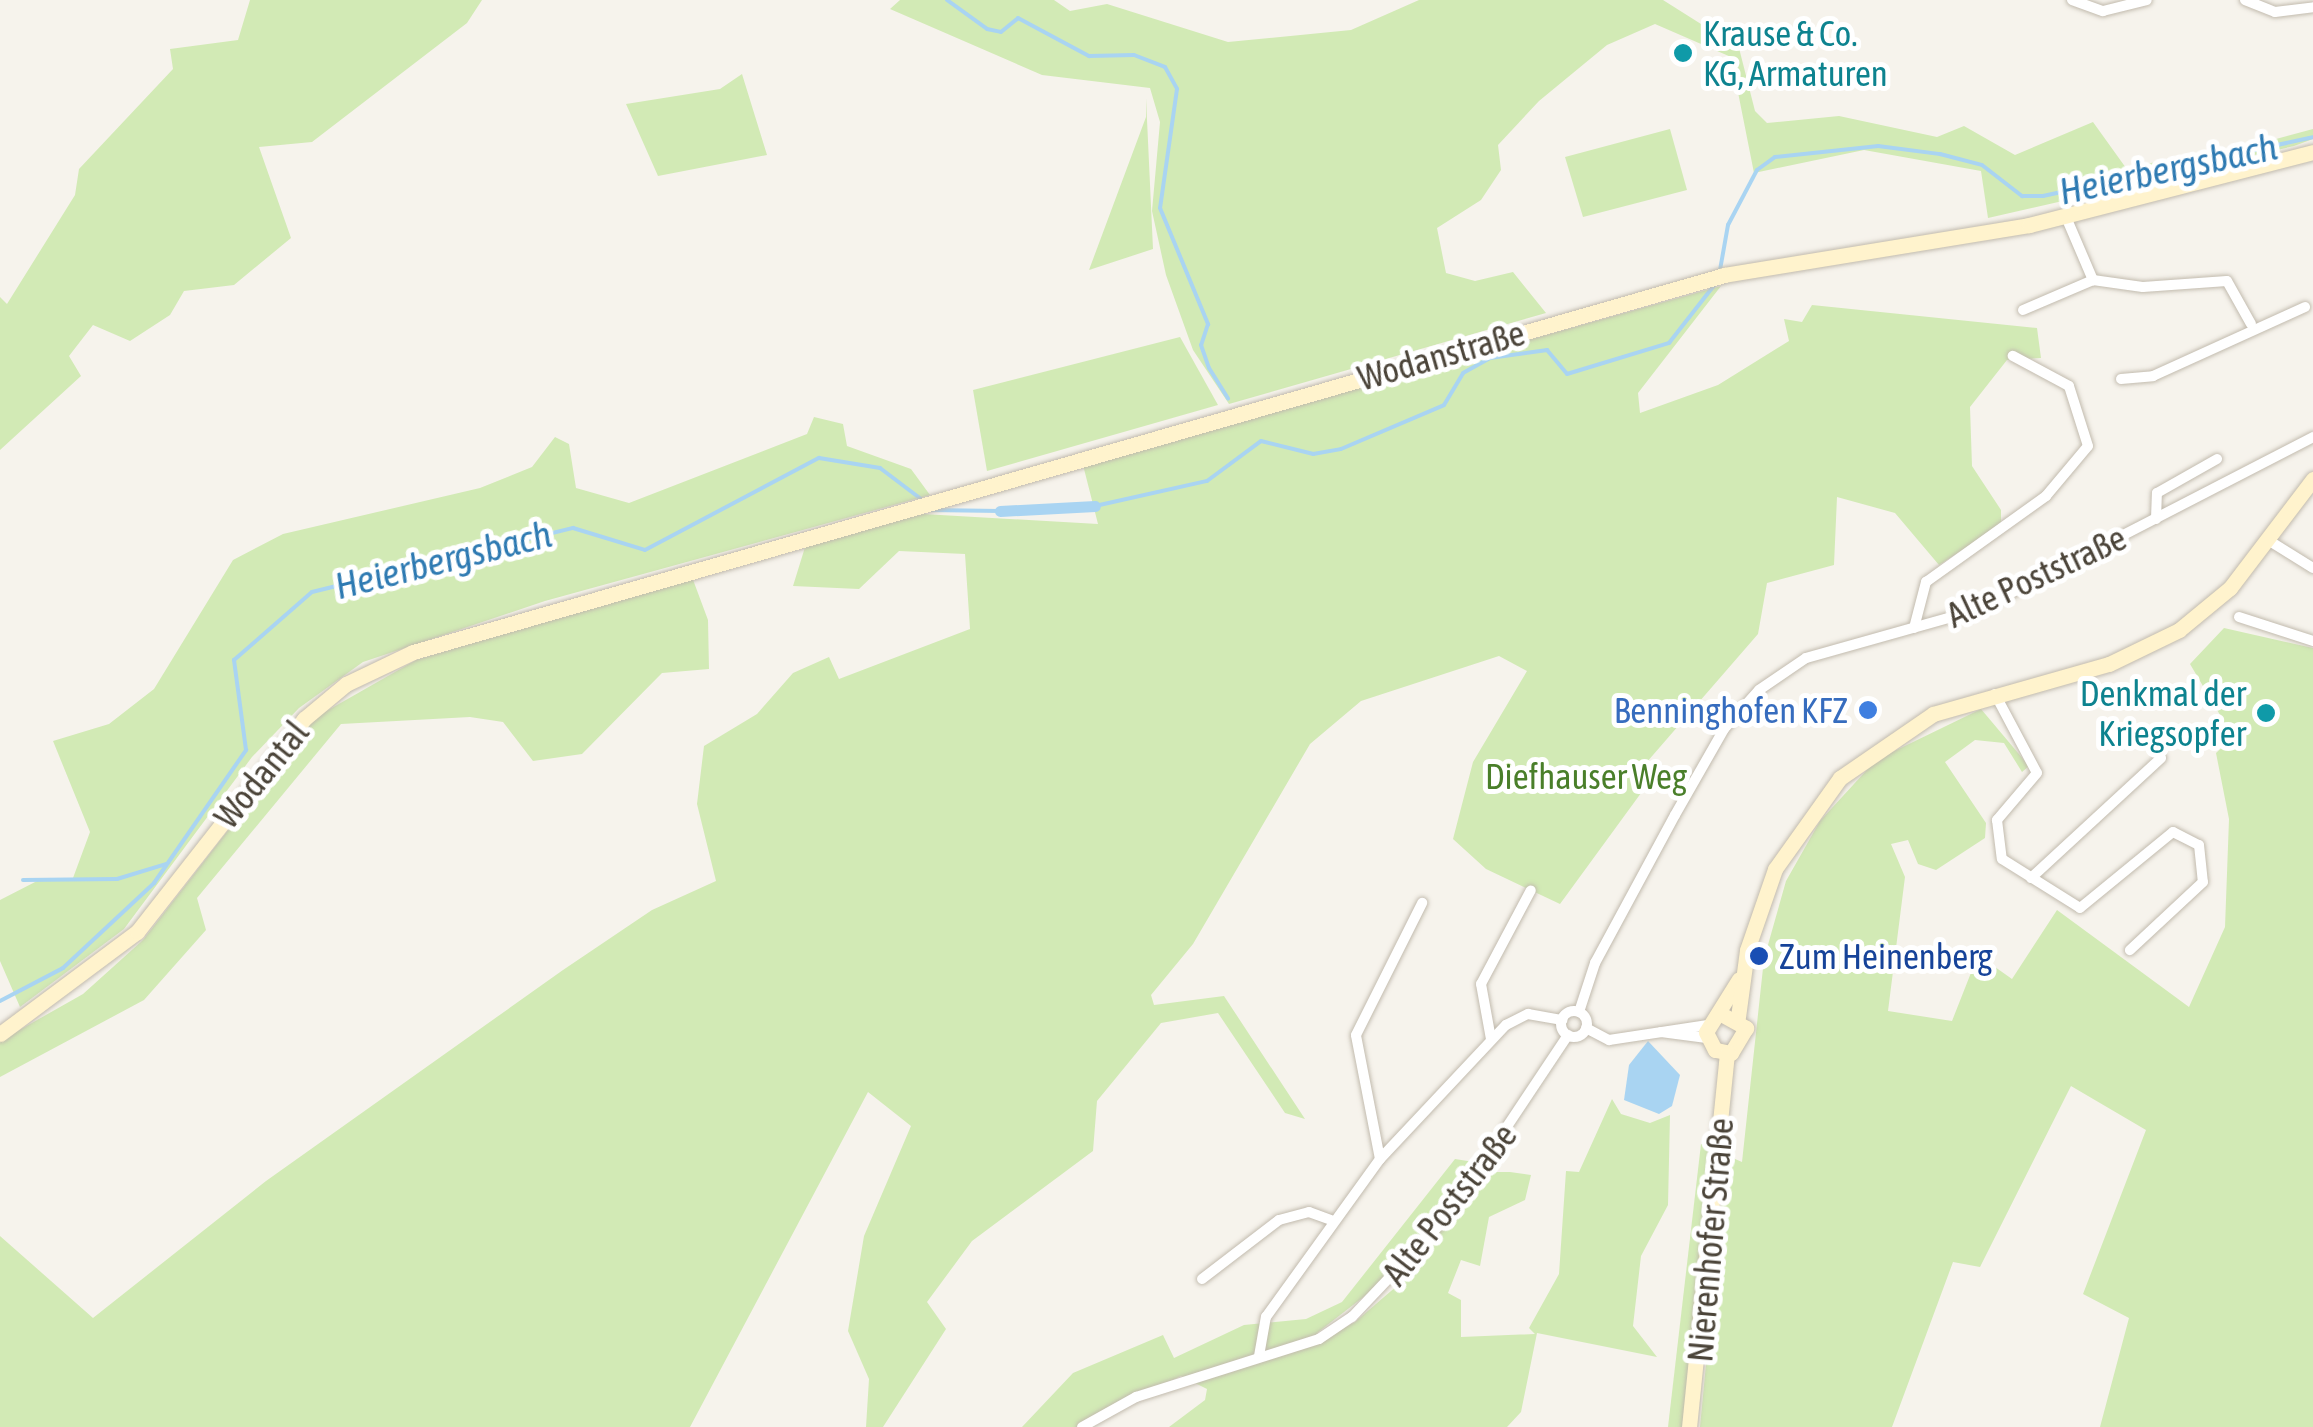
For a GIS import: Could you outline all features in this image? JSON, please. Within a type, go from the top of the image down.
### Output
[{"type":"main road","name":"Wodanstraße","points":[[579,602],[1717,277],[2066,216],[2313,152]]},
{"type":"main road","points":[[1712,1026],[1738,1017],[1742,975],[1774,868],[1826,793],[1904,729],[1995,693],[2163,640],[2230,588],[2313,478]]},
{"type":"main road","name":"Wodantal","points":[[0,1034],[138,932],[279,744],[332,695],[413,652],[579,602]]},
{"type":"main road","points":[[1712,1026],[1742,975]]},
{"type":"main road","name":"Nierenhofer Straße","points":[[1689,1427],[1727,1053],[1746,1038],[1738,1017]]},
{"type":"main road","points":[[1712,1026],[1727,1053]]},
{"type":"street","points":[[2072,0],[2103,11],[2147,0]]},
{"type":"street","points":[[2245,0],[2275,12],[2313,7]]},
{"type":"street","points":[[2066,216],[2093,280]]},
{"type":"street","points":[[2022,310],[2093,280],[2143,287],[2227,280],[2252,324]]},
{"type":"street","points":[[2121,379],[2152,376],[2252,324],[2306,306]]},
{"type":"street","name":"Alte Poststraße","points":[[1914,628],[1926,582],[2046,496],[2088,446],[2070,386],[2012,356]]},
{"type":"street","name":"Alte Poststraße","points":[[1579,1012],[1595,962],[1732,719],[1806,658],[1980,609],[2313,437]]},
{"type":"street","name":"Alte Poststraße","points":[[2156,519],[2157,494],[2217,458]]},
{"type":"street","points":[[2268,540],[2313,568]]},
{"type":"street","points":[[2239,617],[2313,641]]},
{"type":"street","points":[[1995,693],[2037,773],[1997,820],[1994,846],[2031,878],[2080,908],[2163,838],[2191,836],[2205,862],[2203,882],[2130,950]]},
{"type":"street","points":[[2031,878],[2160,758]]},
{"type":"street","points":[[1491,1039],[1482,977],[1531,890]]},
{"type":"street","points":[[1380,1159],[1356,1035],[1422,903]]},
{"type":"street","points":[[1259,1356],[1257,1331],[1349,1196],[1491,1039],[1522,1016],[1562,1020],[1579,1012],[1586,1028],[1609,1040],[1712,1026]]},
{"type":"street","points":[[1562,1020],[1568,1035],[1586,1028]]},
{"type":"street","name":"Alte Poststraße","points":[[1082,1427],[1186,1378],[1319,1339],[1395,1280],[1568,1035]]},
{"type":"street","points":[[1202,1279],[1279,1220],[1308,1212],[1332,1220]]},
{"type":"green space","points":[[250,0],[482,0],[467,23],[312,142],[259,147],[291,238],[234,285],[184,291],[170,315],[130,341],[93,325],[69,356],[81,376],[0,450],[0,297],[7,304],[75,195],[79,169],[173,69],[170,49],[238,40]]},
{"type":"green space","points":[[900,0],[1054,0],[1070,11],[1107,4],[1228,42],[1351,30],[1419,0],[1663,0],[1739,48],[1755,111],[1767,123],[1839,116],[1937,137],[1964,126],[2015,155],[2093,122],[2126,168],[2176,158],[2190,172],[1988,218],[1981,171],[1864,150],[1754,173],[1731,57],[1655,24],[1607,45],[1539,101],[1498,145],[1501,170],[1481,200],[1437,228],[1446,273],[1475,281],[1513,272],[1546,313],[1229,404],[1193,350],[1166,275],[1152,211],[1160,122],[1150,88],[1042,75],[890,9]]},
{"type":"green space","points":[[742,74],[767,155],[658,176],[626,104],[720,89]]},
{"type":"green space","points":[[1146,98],[1153,249],[1089,270],[1146,117]]},
{"type":"green space","points":[[1670,129],[1687,190],[1583,217],[1565,157]]},
{"type":"green space","points":[[2313,129],[2313,139],[2294,146],[2204,167],[2202,159]]},
{"type":"green space","name":"Diefhauser Weg","points":[[1721,286],[1638,393],[1640,413],[1718,385],[1789,341],[1784,319],[1802,322],[1812,305],[2037,328],[2041,358],[2007,360],[1970,407],[1972,466],[2001,510],[2001,525],[1939,565],[1895,513],[1837,497],[1834,565],[1767,583],[1758,634],[1640,770],[1652,778],[1560,904],[1486,869],[1453,839],[1473,762],[1527,671],[1499,656],[1361,701],[1310,744],[1193,944],[1151,995],[1154,1005],[1224,996],[1305,1119],[1285,1113],[1218,1013],[1161,1023],[1097,1101],[1093,1151],[972,1241],[927,1302],[946,1329],[883,1427],[866,1427],[869,1379],[848,1331],[864,1236],[911,1126],[868,1092],[690,1427],[0,1427],[0,1236],[93,1318],[266,1181],[563,970],[652,910],[716,881],[697,804],[704,746],[757,714],[793,673],[829,657],[839,679],[970,629],[965,554],[899,551],[859,589],[793,586],[806,544],[923,514],[1098,524],[1083,465]]},
{"type":"green space","points":[[1180,337],[1218,405],[987,471],[973,390]]},
{"type":"green space","points":[[814,417],[843,424],[847,446],[911,469],[930,495],[545,601],[363,662],[299,708],[252,757],[124,929],[20,1007],[0,961],[0,900],[39,880],[73,878],[90,832],[53,741],[109,724],[154,689],[233,560],[283,534],[480,488],[532,467],[555,437],[569,444],[576,488],[629,503],[807,434]]},
{"type":"green space","points":[[692,577],[708,620],[709,669],[662,673],[582,754],[533,761],[503,722],[470,717],[341,724],[197,898],[206,930],[144,1000],[0,1077],[0,1041],[83,994],[143,940],[316,717],[416,660]]},
{"type":"green space","points":[[2224,628],[2313,648],[2313,1427],[2100,1427],[2129,1318],[2083,1294],[2146,1130],[2071,1086],[1980,1267],[1953,1262],[1892,1427],[1700,1427],[1726,1155],[1742,1162],[1764,959],[1786,881],[1820,821],[1876,760],[1981,709],[2029,766],[2022,772],[2004,743],[1975,740],[1945,762],[1986,823],[1985,838],[1936,870],[1918,864],[1908,840],[1891,844],[1905,877],[1888,1011],[1952,1021],[1978,955],[2012,979],[2057,910],[2189,1007],[2225,927],[2229,819],[2216,753],[2233,737],[2190,664]]},
{"type":"green space","points":[[1612,1099],[1621,1114],[1650,1123],[1670,1115],[1668,1205],[1641,1256],[1633,1326],[1657,1357],[1537,1333],[1521,1412],[1507,1427],[1169,1427],[1205,1400],[1207,1389],[1181,1376],[1077,1427],[1022,1427],[1073,1373],[1163,1335],[1174,1358],[1244,1325],[1306,1319],[1342,1302],[1455,1159],[1474,1162],[1442,1213],[1393,1274],[1317,1333],[1322,1340],[1355,1322],[1398,1285],[1484,1172],[1510,1172],[1531,1175],[1525,1200],[1489,1217],[1480,1266],[1461,1260],[1448,1293],[1461,1300],[1461,1337],[1535,1334],[1529,1328],[1559,1274],[1566,1171],[1579,1172]]},
{"type":"green space","points":[[1701,1144],[1714,1146],[1683,1427],[1668,1427]]},
{"type":"water","points":[[1648,1041],[1680,1075],[1672,1106],[1659,1114],[1624,1100],[1629,1065]]},
{"type":"waterway","points":[[947,0],[987,29],[1001,32],[1018,18],[1089,56],[1134,55],[1165,67],[1177,89],[1160,208],[1208,324],[1201,345],[1209,368],[1228,398]]},
{"type":"waterway","name":"Heierbergsbach","points":[[1720,270],[1728,225],[1757,170],[1775,157],[1878,146],[1940,154],[1982,165],[2022,196],[2043,196],[2313,137]]},
{"type":"waterway","name":"Heierbergsbach","points":[[1095,506],[1207,481],[1261,441],[1313,454],[1341,449],[1444,405],[1463,373],[1490,358],[1547,350],[1567,374],[1669,343],[1719,279]]},
{"type":"waterway","name":"Heierbergsbach","points":[[0,1001],[63,968],[154,883],[246,750],[234,660],[312,592],[573,528],[645,550],[819,458],[880,468],[925,502]]},
{"type":"waterway","name":"Heierbergsbach","points":[[1000,511],[1095,506]]},
{"type":"waterway","name":"Heierbergsbach","points":[[930,510],[1000,511]]},
{"type":"waterway","points":[[23,880],[117,879],[166,864]]},
{"type":"place","name":"Krause & Co. KG, Armaturen","points":[[1683,53]]},
{"type":"place","name":"Benninghofen KFZ","points":[[1868,710]]},
{"type":"place","name":"Denkmal der Kriegsopfer","points":[[2266,713]]},
{"type":"place","name":"Zum Heinenberg","points":[[1759,956]]}]
